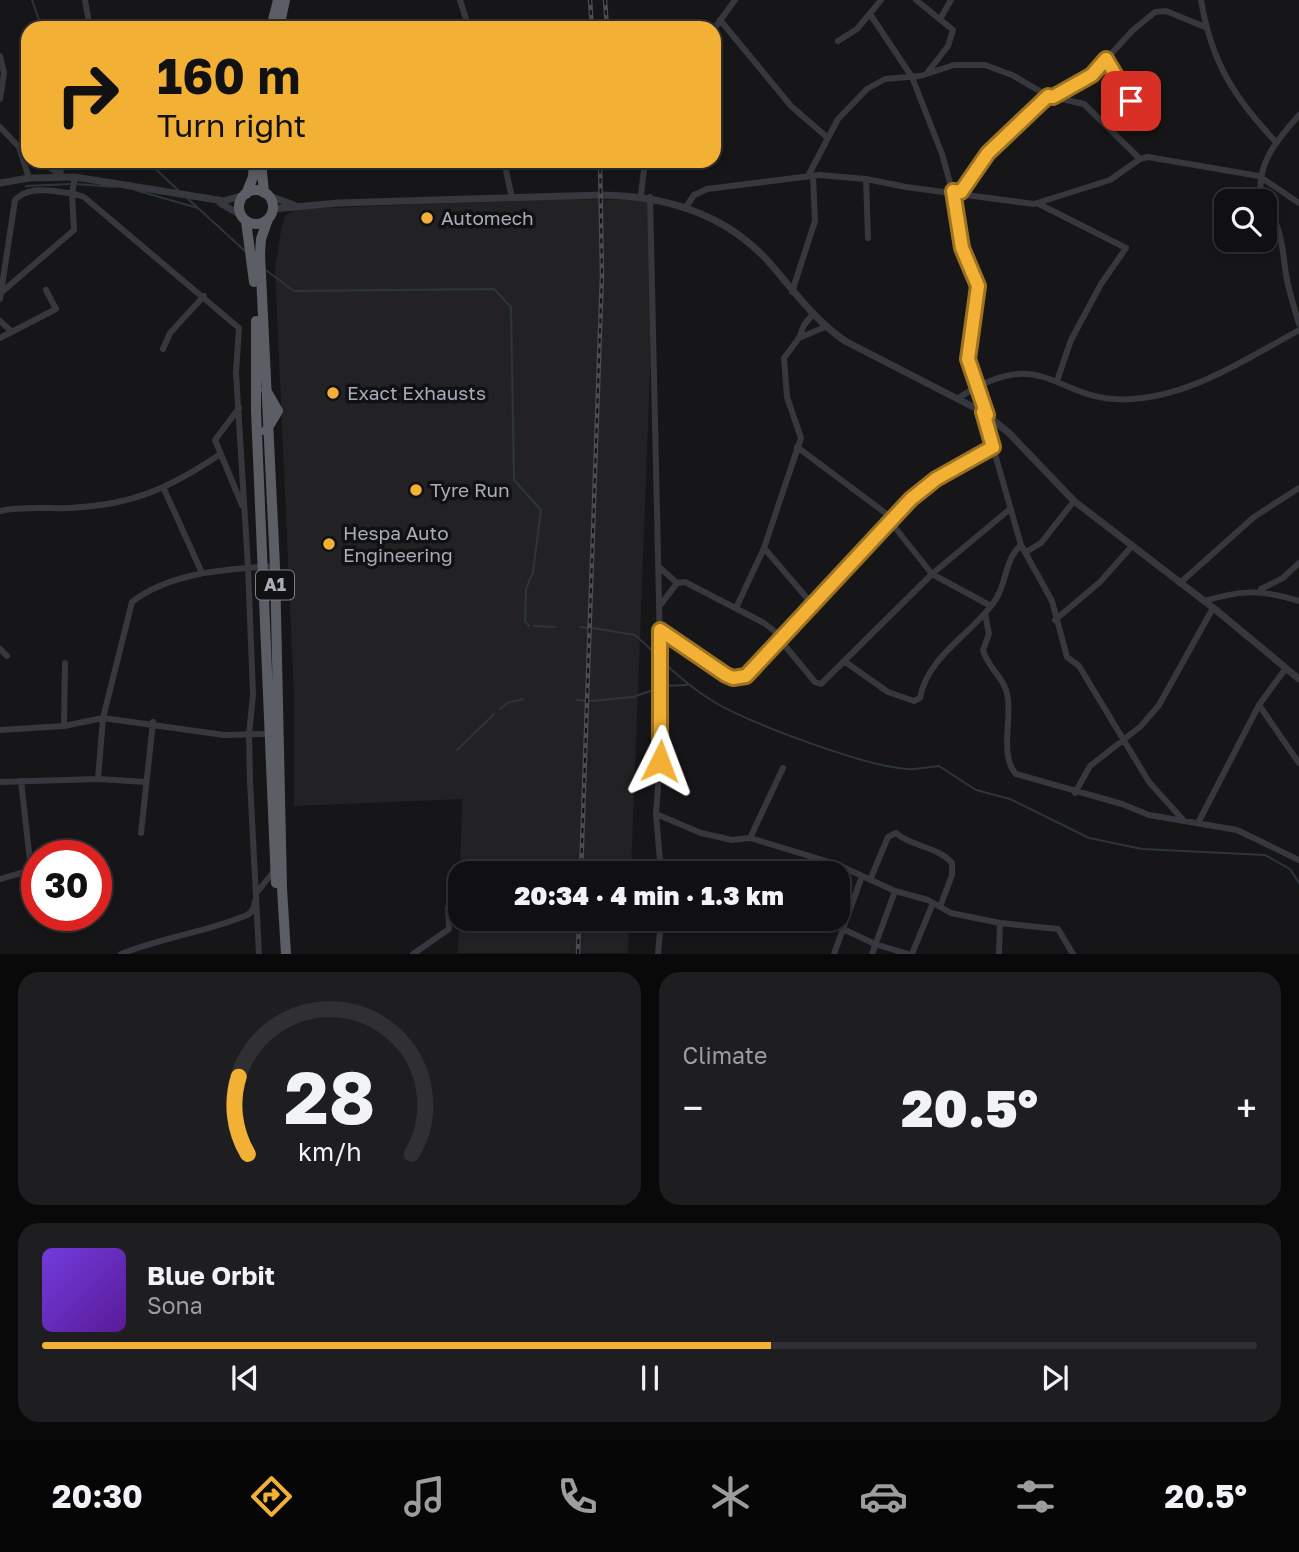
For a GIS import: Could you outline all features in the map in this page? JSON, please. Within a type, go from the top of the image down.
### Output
[{"type":"highway","points":[[273,21],[278,0]]},
{"type":"highway","points":[[280,21],[285,0]]},
{"type":"highway","name":"A1","points":[[254,168],[253,177],[239,205],[253,266],[286,954]]},
{"type":"highway","points":[[243,218],[258,224],[270,214],[262,168]]},
{"type":"highway","points":[[245,195],[254,191],[266,194]]},
{"type":"highway","name":"A1","points":[[270,214],[261,239],[260,254],[269,566],[268,734],[280,954]]},
{"type":"street","points":[[85,0],[89,21]]},
{"type":"street","points":[[460,0],[467,21]]},
{"type":"street","points":[[720,20],[735,0]]},
{"type":"street","points":[[838,41],[857,29],[881,0]]},
{"type":"street","points":[[916,0],[953,30],[946,57],[952,65]]},
{"type":"street","points":[[940,19],[951,0]]},
{"type":"street","points":[[1201,0],[1205,27],[1229,85],[1244,108],[1276,142]]},
{"type":"street","points":[[961,192],[988,153],[1050,97],[1092,75],[1142,21],[1155,12],[1166,11],[1205,27]]},
{"type":"street","points":[[870,14],[912,77],[933,126],[953,191],[962,248],[978,286],[967,350],[969,366],[978,385],[1021,545],[1052,601],[1067,657],[1079,666],[1149,782],[1184,821]]},
{"type":"street","points":[[721,21],[791,106],[828,138]]},
{"type":"street","points":[[925,75],[948,46]]},
{"type":"street","points":[[0,56],[4,73],[0,99]]},
{"type":"street","points":[[1106,59],[1131,101]]},
{"type":"street","points":[[792,292],[815,224],[810,176],[842,113],[867,89],[885,79],[925,75],[952,65],[985,65],[1012,75],[1050,97],[1088,107],[1140,159]]},
{"type":"street","points":[[1261,189],[1259,176],[1276,142],[1299,115]]},
{"type":"street","points":[[0,127],[19,147],[21,153]]},
{"type":"street","points":[[1037,203],[1110,180],[1140,159],[1149,157],[1259,176],[1299,203]]},
{"type":"street","points":[[26,168],[29,178]]},
{"type":"street","points":[[50,168],[60,175]]},
{"type":"street","points":[[60,175],[61,168]]},
{"type":"street","points":[[506,168],[512,198]]},
{"type":"street","points":[[645,168],[660,630],[662,735],[656,814],[660,861]]},
{"type":"street","points":[[0,183],[60,175],[211,199],[234,200],[245,195]]},
{"type":"street","points":[[686,207],[694,195],[707,189],[810,176],[866,179],[906,187],[1037,203],[1126,248],[1101,284],[1072,340],[1056,381]]},
{"type":"street","points":[[3,291],[74,230],[72,193],[75,177]]},
{"type":"street","points":[[866,179],[868,238]]},
{"type":"street","points":[[0,299],[15,200],[22,193],[34,190],[72,193],[84,197],[239,328],[239,408],[253,694],[249,734],[259,954]]},
{"type":"street","points":[[266,194],[298,206]]},
{"type":"street","points":[[270,214],[298,206],[646,196],[712,217],[741,236],[765,257],[792,292],[825,327],[845,341],[960,397],[985,413],[1009,433],[1074,501],[1213,608],[1299,679]]},
{"type":"street","points":[[211,199],[243,218]]},
{"type":"street","points":[[1277,226],[1284,250],[1286,277],[1299,324]]},
{"type":"street","points":[[0,338],[57,309],[46,290]]},
{"type":"street","points":[[163,349],[170,333],[204,296]]},
{"type":"street","points":[[736,608],[764,548],[797,447],[800,435],[793,420],[783,373],[784,358],[813,314]]},
{"type":"street","points":[[0,321],[12,332]]},
{"type":"street","points":[[799,338],[825,327]]},
{"type":"street","points":[[960,397],[978,385],[1020,372],[1102,397],[1131,400],[1167,393],[1223,372],[1299,330]]},
{"type":"street","points":[[239,408],[216,438],[219,455],[244,510]]},
{"type":"street","points":[[797,447],[891,519],[932,573],[991,606]]},
{"type":"street","points":[[660,630],[733,678],[749,674],[891,519],[923,488],[993,447]]},
{"type":"street","points":[[0,511],[107,505],[138,499],[164,489],[219,455]]},
{"type":"street","points":[[1180,583],[1254,517],[1299,488]]},
{"type":"street","points":[[164,489],[202,573]]},
{"type":"street","points":[[1026,552],[1041,543],[1074,501]]},
{"type":"street","points":[[659,607],[677,583],[685,582],[736,608],[782,639],[817,684],[823,683],[932,573],[1010,509]]},
{"type":"street","points":[[844,661],[888,692],[915,701],[920,698],[923,683],[939,659],[985,614],[1003,589],[1014,550],[1021,545]]},
{"type":"street","points":[[1055,620],[1100,582],[1132,546]]},
{"type":"street","points":[[764,548],[813,605]]},
{"type":"street","points":[[1257,591],[1283,578],[1299,563]]},
{"type":"street","points":[[98,779],[103,718],[128,606],[137,598],[161,586],[202,573],[269,566]]},
{"type":"street","points":[[658,566],[677,583]]},
{"type":"street","points":[[1204,601],[1257,591],[1273,592],[1299,601]]},
{"type":"street","points":[[1076,793],[1090,766],[1122,738],[1141,726],[1159,705],[1213,608]]},
{"type":"street","points":[[985,614],[989,630],[984,654],[1001,677],[1008,696],[1010,768],[1031,780],[1122,804],[1149,816],[1237,830],[1299,860]]},
{"type":"street","points":[[0,649],[7,656]]},
{"type":"street","points":[[64,726],[65,663]]},
{"type":"street","points":[[1198,823],[1259,705],[1286,668]]},
{"type":"street","points":[[1259,705],[1299,763]]},
{"type":"street","points":[[0,730],[64,726],[103,718],[153,722],[224,735],[268,734]]},
{"type":"street","points":[[141,833],[153,722]]},
{"type":"street","points":[[750,838],[783,768]]},
{"type":"street","points":[[0,782],[98,779],[146,782]]},
{"type":"street","points":[[0,879],[31,870],[21,781]]},
{"type":"street","points":[[656,814],[701,833],[732,840],[750,838],[829,861],[895,891],[916,895],[951,913],[1000,923],[1060,930],[1073,954]]},
{"type":"street","points":[[847,931],[875,944],[910,954],[953,875],[951,863],[940,854],[903,839],[896,832],[888,837],[870,880]]},
{"type":"street","points":[[121,954],[189,931],[220,926],[249,914],[258,891],[274,871]]},
{"type":"street","points":[[850,909],[862,876]]},
{"type":"street","points":[[872,954],[895,891]]},
{"type":"street","points":[[999,954],[1000,923]]},
{"type":"street","points":[[412,954],[448,930]]},
{"type":"street","points":[[658,954],[660,931]]},
{"type":"street","points":[[834,954],[842,931]]},
{"type":"shaded area","points":[[569,199],[647,200],[652,321],[631,861],[460,861],[462,799],[294,806],[294,696],[275,269],[286,215],[296,209]]},
{"type":"shaded area","points":[[459,931],[629,931],[628,953],[458,953]]},
{"type":"waterway","points":[[32,0],[40,21]]},
{"type":"waterway","points":[[154,168],[179,191]]},
{"type":"waterway","points":[[26,186],[70,184]]},
{"type":"waterway","points":[[76,184],[116,187]]},
{"type":"waterway","points":[[135,190],[198,208]]},
{"type":"waterway","points":[[186,197],[245,251]]},
{"type":"waterway","points":[[267,271],[294,291],[494,289],[511,307],[514,480],[541,510],[533,572],[526,589],[525,621],[529,626]]},
{"type":"waterway","points":[[534,626],[555,627]]},
{"type":"waterway","points":[[580,627],[588,628]]},
{"type":"waterway","points":[[593,628],[635,635],[657,655]]},
{"type":"waterway","points":[[663,662],[714,702],[809,743],[888,766],[911,769],[939,766],[976,790],[1010,799],[1089,838],[1142,849],[1265,855],[1290,869],[1299,883]]},
{"type":"waterway","points":[[665,686],[687,685]]},
{"type":"waterway","points":[[590,701],[633,697],[656,689]]},
{"type":"waterway","points":[[500,709],[507,703],[523,699]]},
{"type":"waterway","points":[[577,700],[586,701]]},
{"type":"waterway","points":[[457,750],[494,714]]},
{"type":"railway","points":[[590,0],[592,21]]},
{"type":"railway","points":[[605,0],[606,21]]},
{"type":"railway","points":[[581,861],[602,274],[600,168]]},
{"type":"railway","points":[[578,954],[579,931]]},
{"type":"place","name":"Automech","points":[[427,218]]},
{"type":"place","name":"Exact Exhausts","points":[[333,393]]},
{"type":"place","name":"Tyre Run","points":[[416,490]]},
{"type":"place","name":"Hespa Auto Engineering","points":[[329,544]]},
{"type":"route","points":[[660,761],[660,630],[676,638],[726,675],[733,678],[746,676],[911,499],[936,479],[993,447],[983,412],[987,415],[969,366],[967,350],[977,307],[978,286],[962,248],[953,191],[961,192],[988,153],[1048,96],[1053,97],[1084,81],[1106,59],[1131,101]]}]
